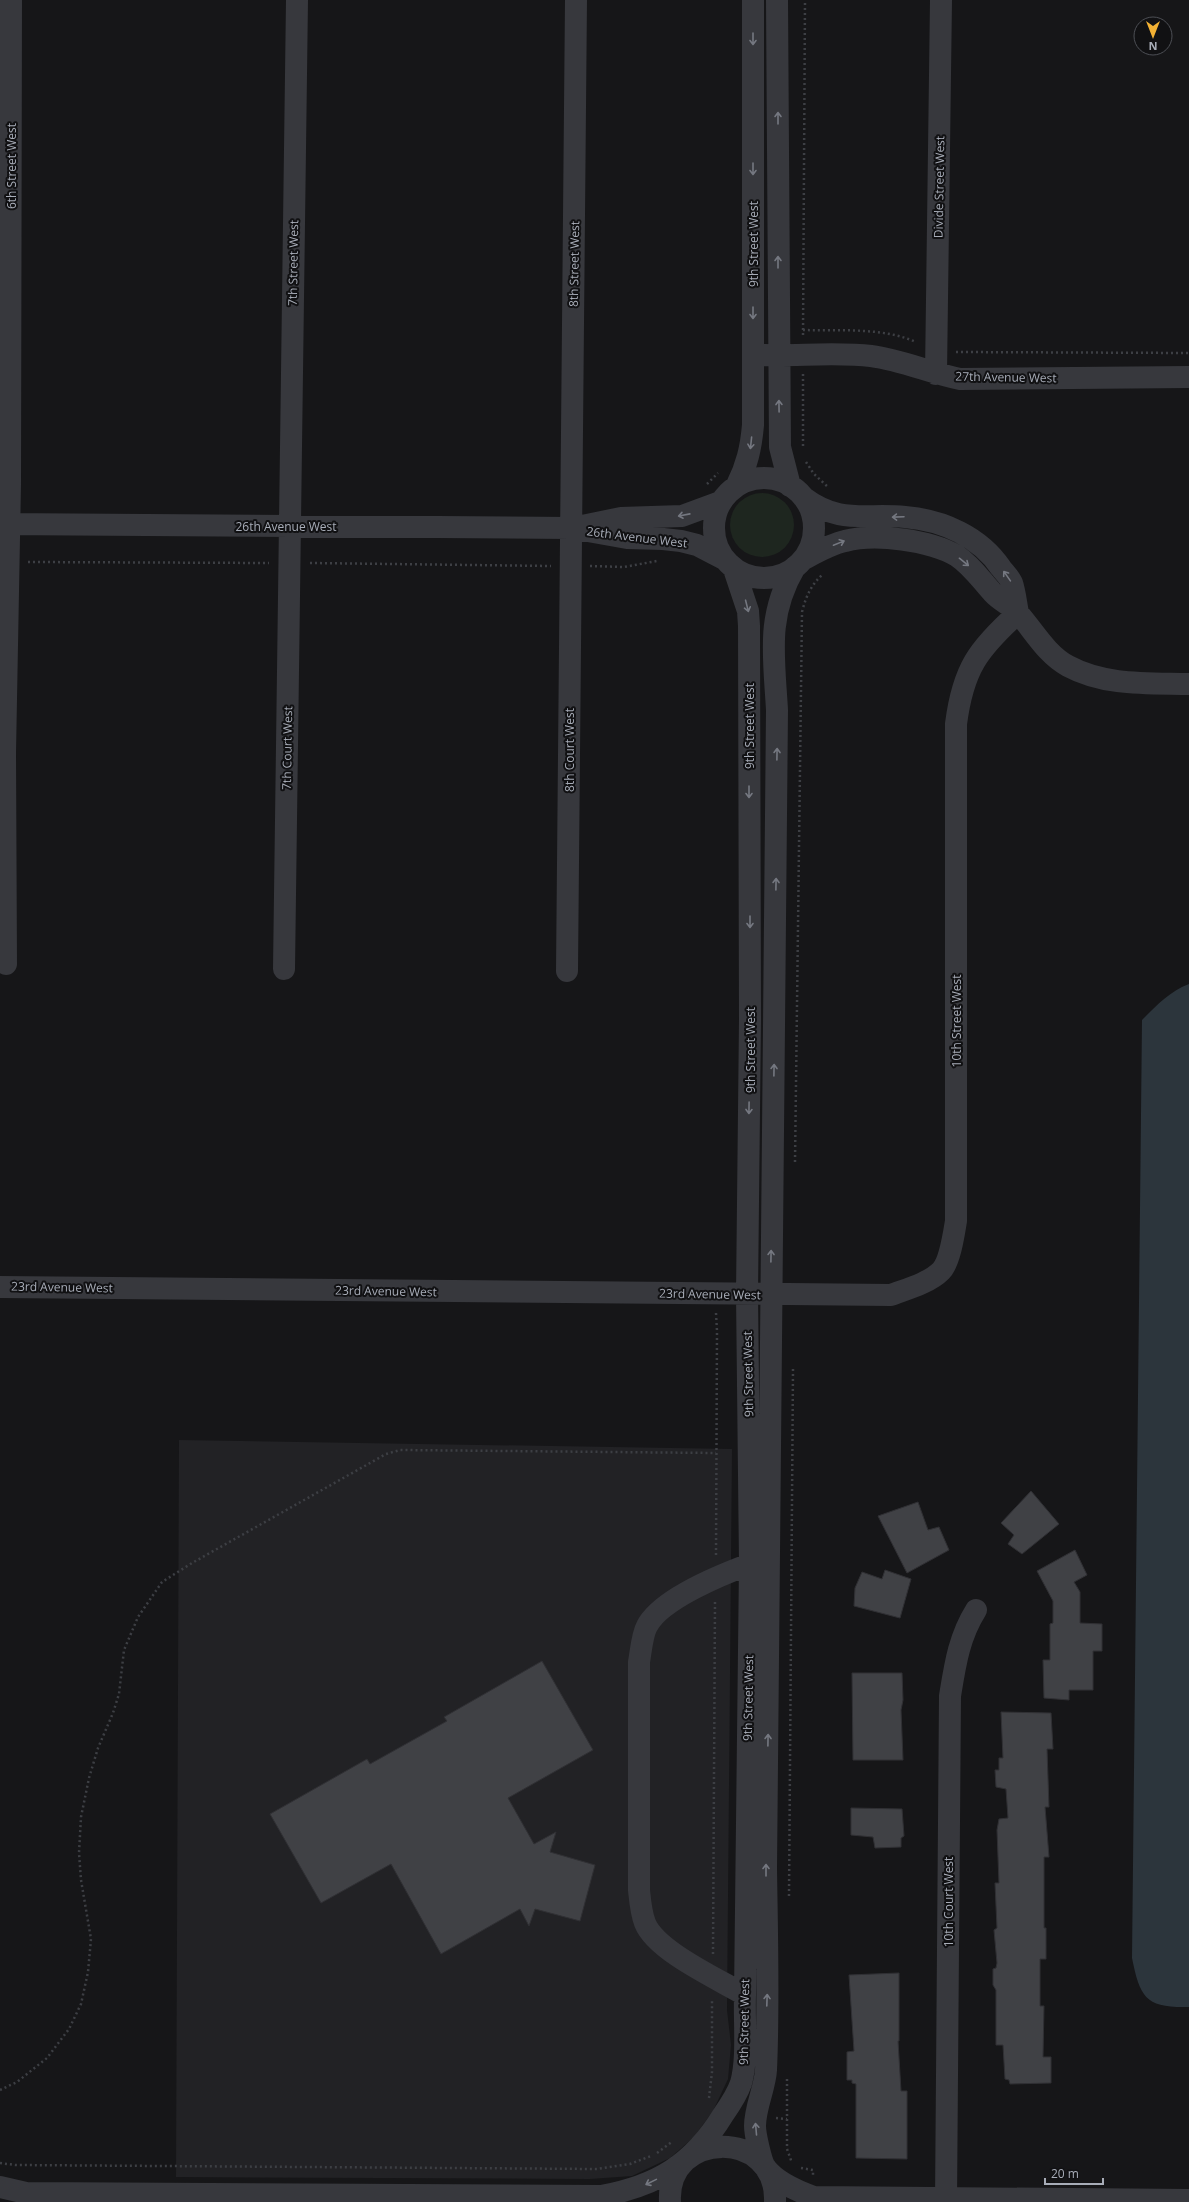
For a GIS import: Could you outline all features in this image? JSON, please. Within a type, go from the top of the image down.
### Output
[{"type":"street","name":"6th Street West","points":[[6,964],[4,524],[11,0]]},
{"type":"street","name":"7th Street West","points":[[290,526],[297,0]]},
{"type":"street","name":"8th Street West","points":[[571,528],[576,0]]},
{"type":"street","name":"9th Street West","points":[[737,485],[747,464],[751,447],[753,355],[753,0]]},
{"type":"street","name":"9th Street West","points":[[777,0],[778,356],[780,447],[797,492]]},
{"type":"street","name":"Divide Street West","points":[[936,374],[941,0]]},
{"type":"street","name":"27th Avenue West","points":[[753,355],[870,356],[900,361],[936,374],[960,379],[1189,377]]},
{"type":"street","points":[[1018,613],[1011,582],[995,558],[975,540],[955,529],[930,521],[905,517],[846,516],[830,512],[778,480],[764,478],[750,480],[737,485],[720,502],[715,516],[713,531],[716,546],[729,564],[749,576],[765,579],[781,576],[800,563],[846,540],[905,540],[933,545],[957,557],[978,574],[993,593],[1018,613],[1041,642],[1067,666],[1095,677],[1125,682],[1189,684]]},
{"type":"street","points":[[797,492],[810,509],[814,522],[814,535],[810,547],[800,563]]},
{"type":"street","name":"26th Avenue West","points":[[571,528],[621,518],[682,516],[720,502]]},
{"type":"street","name":"26th Avenue West","points":[[4,524],[571,528],[627,538],[663,538],[682,541],[697,545],[729,564]]},
{"type":"street","name":"7th Court West","points":[[284,969],[290,526]]},
{"type":"street","name":"8th Court West","points":[[567,971],[571,528]]},
{"type":"street","name":"9th Street West","points":[[775,2202],[775,2189],[765,2166],[755,2126],[766,2071],[777,710],[773,635],[776,611],[780,596],[800,563]]},
{"type":"street","name":"9th Street West","points":[[684,2162],[718,2124],[741,2083],[744,2064],[750,1564],[747,1294],[750,1019],[749,626],[748,611],[729,564]]},
{"type":"street","name":"10th Street West","points":[[772,1295],[891,1295],[919,1285],[942,1270],[952,1246],[956,1221],[956,724],[960,696],[967,673],[980,651],[996,632],[1018,613]]},
{"type":"street","name":"23rd Avenue West","points":[[0,1287],[772,1295]]},
{"type":"street","points":[[745,1995],[672,1952],[653,1938],[644,1922],[639,1890],[639,1662],[647,1626],[663,1608],[716,1577],[750,1564]]},
{"type":"street","name":"10th Court West","points":[[946,2201],[950,1696],[957,1651],[966,1625],[976,1610]]},
{"type":"street","points":[[0,2187],[26,2193],[230,2198],[462,2199],[601,2196],[645,2185],[667,2175],[696,2153],[710,2147],[726,2146],[740,2149],[754,2156],[788,2186],[810,2200],[1189,2200]]},
{"type":"street","points":[[670,2202],[673,2180],[684,2162]]},
{"type":"street","points":[[601,2196],[622,2202]]},
{"type":"path","points":[[803,342],[806,0]]},
{"type":"path","points":[[952,352],[1189,352]]},
{"type":"path","points":[[803,370],[804,453]]},
{"type":"path","points":[[805,458],[814,474],[834,491]]},
{"type":"path","points":[[705,485],[722,468]]},
{"type":"path","points":[[585,566],[624,567],[659,560]]},
{"type":"path","points":[[706,2102],[711,2085],[712,2072],[716,1577],[716,1313]]},
{"type":"path","points":[[0,2090],[17,2082],[47,2058],[69,2029],[80,2004],[88,1972],[91,1939],[80,1880],[79,1853],[81,1817],[98,1748],[113,1713],[119,1694],[124,1650],[138,1617],[162,1582],[192,1563],[379,1458],[400,1450],[716,1453]]},
{"type":"path","points":[[0,2163],[23,2165],[597,2169],[630,2164],[654,2155],[679,2137]]},
{"type":"shaded area","points":[[762,493],[774,495],[785,502],[792,513],[794,525],[792,537],[785,548],[774,555],[762,557],[750,555],[739,548],[732,537],[730,525],[732,513],[739,502],[750,495]]},
{"type":"shaded area","points":[[1189,984],[1189,2007],[1175,2007],[1163,2005],[1147,1998],[1138,1983],[1132,1958],[1142,1020],[1169,995]]},
{"type":"shaded area","points":[[179,1440],[732,1449],[727,2010],[731,2045],[728,2079],[713,2111],[694,2137],[670,2158],[632,2176],[590,2179],[176,2177]]},
{"type":"building","points":[[1031,1491],[1059,1524],[1022,1554],[1008,1544],[1014,1535],[1001,1523]]},
{"type":"building","points":[[918,1502],[928,1530],[939,1527],[949,1550],[907,1573],[878,1516]]},
{"type":"building","points":[[1075,1550],[1087,1575],[1074,1582],[1080,1592],[1080,1623],[1102,1624],[1102,1651],[1093,1651],[1093,1690],[1069,1690],[1069,1700],[1044,1698],[1043,1660],[1050,1660],[1050,1624],[1053,1623],[1053,1601],[1037,1571]]},
{"type":"building","points":[[885,1570],[911,1579],[900,1618],[854,1606],[855,1588],[862,1572],[882,1579]]},
{"type":"building","points":[[542,1661],[593,1750],[508,1798],[534,1844],[556,1832],[550,1852],[595,1865],[580,1921],[535,1909],[529,1926],[520,1909],[441,1954],[391,1864],[321,1903],[270,1814],[367,1759],[370,1764],[447,1721],[444,1717]]},
{"type":"building","points":[[852,1673],[902,1673],[903,1700],[901,1710],[903,1760],[853,1760]]},
{"type":"building","points":[[1001,1712],[1051,1713],[1053,1749],[1047,1749],[1049,1807],[1045,1807],[1049,1857],[1044,1857],[1044,1928],[1046,1928],[1046,1959],[1040,1959],[1040,2006],[1044,2006],[1043,2057],[1051,2057],[1051,2083],[1010,2084],[1009,2080],[1005,2079],[1003,2045],[996,2045],[996,1990],[993,1985],[993,1969],[996,1968],[997,1963],[994,1930],[997,1928],[995,1883],[999,1883],[997,1830],[999,1819],[1008,1818],[1006,1789],[996,1787],[995,1770],[999,1770],[999,1758],[1003,1758]]},
{"type":"building","points":[[851,1808],[902,1809],[904,1836],[901,1838],[901,1847],[875,1848],[873,1837],[851,1835]]},
{"type":"building","points":[[899,1973],[898,2041],[901,2091],[907,2091],[907,2159],[856,2158],[856,2084],[852,2083],[852,2080],[847,2080],[847,2052],[854,2051],[849,1975]]}]
